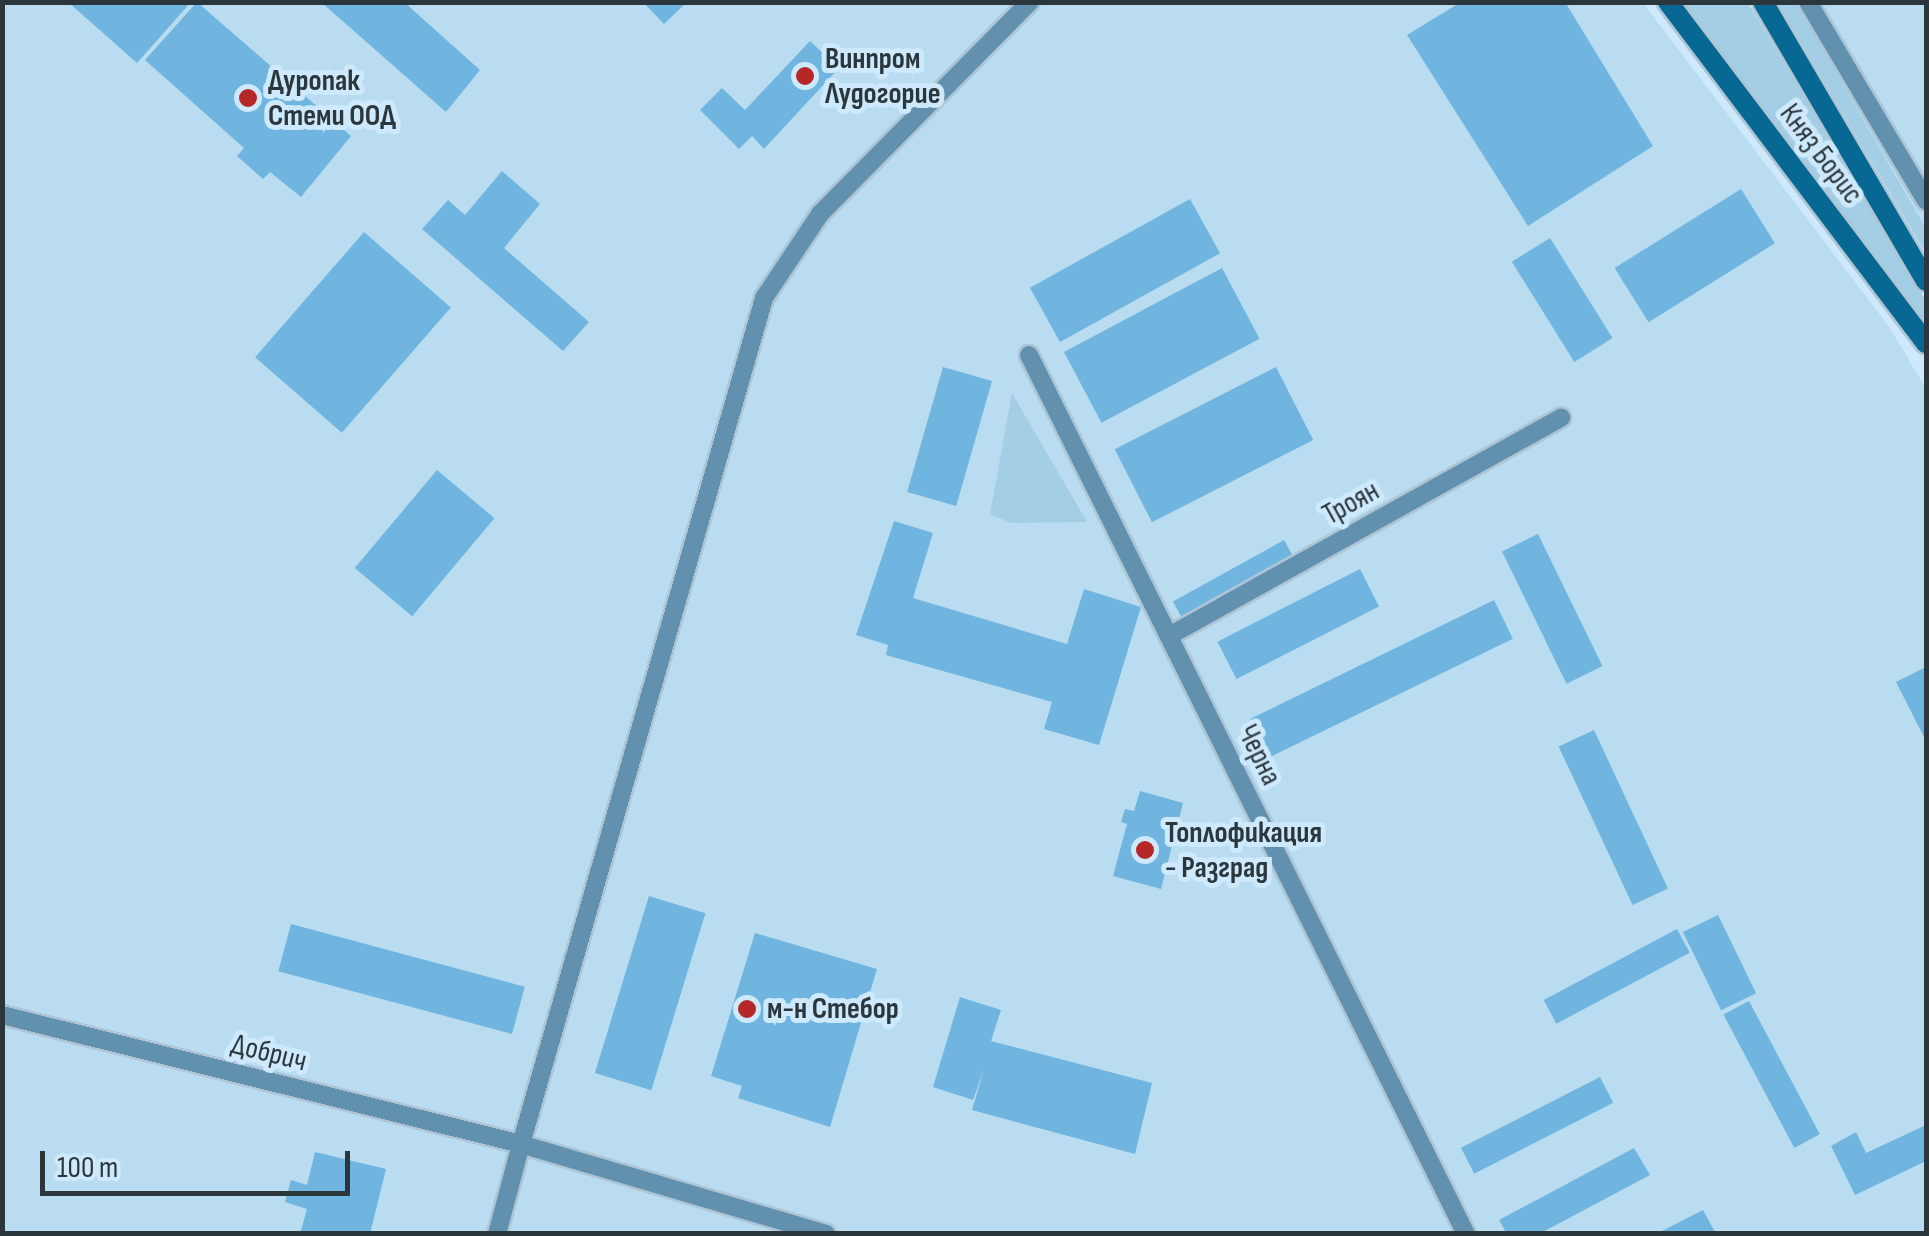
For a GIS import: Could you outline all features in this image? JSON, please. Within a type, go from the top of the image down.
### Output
[{"type":"street","points":[[498,1234],[764,298],[820,214],[1030,2]]},
{"type":"street","name":"Княз Борис","points":[[1668,2],[1926,343]]},
{"type":"street","name":"Княз Борис","points":[[1763,2],[1926,281]]},
{"type":"street","points":[[1808,2],[1926,201]]},
{"type":"street","name":"Черна","points":[[1029,356],[1466,1234]]},
{"type":"street","name":"Троян","points":[[1169,636],[1560,418]]},
{"type":"street","name":"Добрич","points":[[2,1015],[522,1144],[826,1234]]},
{"type":"shaded area","points":[[2,3],[1643,3],[1890,328],[1926,389],[1926,1233],[3,1233]]},
{"type":"shaded area","points":[[1683,3],[1748,3],[1926,301],[1926,322]]},
{"type":"shaded area","points":[[1778,3],[1796,3],[1926,229],[1926,254]]},
{"type":"shaded area","points":[[1790,3],[1926,3],[1926,245]]},
{"type":"shaded area","points":[[1012,393],[1087,522],[1011,523],[990,514]]},
{"type":"building","points":[[68,2],[191,2],[137,63]]},
{"type":"building","name":"Дуропак Стеми ООД","points":[[197,2],[351,136],[301,197],[270,172],[263,179],[237,156],[244,148],[145,60]]},
{"type":"building","points":[[321,2],[404,2],[480,70],[446,112]]},
{"type":"building","points":[[643,2],[687,2],[664,24]]},
{"type":"building","points":[[1461,2],[1565,2],[1653,146],[1528,226],[1407,35]]},
{"type":"building","points":[[810,41],[839,68],[764,149],[752,136],[739,149],[700,110],[722,88],[745,110]]},
{"type":"building","points":[[502,171],[540,204],[504,248],[589,322],[563,351],[422,229],[448,200],[465,215]]},
{"type":"building","points":[[1741,189],[1775,243],[1649,322],[1615,268]]},
{"type":"building","points":[[1190,199],[1220,253],[1060,342],[1030,288]]},
{"type":"building","points":[[364,232],[451,307],[342,433],[255,357]]},
{"type":"building","points":[[1550,238],[1613,338],[1574,362],[1512,262]]},
{"type":"building","points":[[1222,268],[1260,339],[1102,423],[1064,352]]},
{"type":"building","points":[[943,367],[992,381],[956,506],[907,492]]},
{"type":"building","points":[[1276,367],[1313,440],[1152,522],[1115,449]]},
{"type":"building","points":[[437,470],[494,518],[412,616],[355,568]]},
{"type":"building","points":[[894,521],[933,533],[913,598],[1067,644],[1084,589],[1141,607],[1099,745],[1044,729],[1052,702],[886,655],[888,645],[856,635]]},
{"type":"building","points":[[1538,534],[1602,666],[1566,684],[1502,552]]},
{"type":"building","points":[[1284,540],[1294,558],[1183,620],[1173,602]]},
{"type":"building","points":[[1360,569],[1379,606],[1237,679],[1217,642]]},
{"type":"building","points":[[1494,600],[1513,639],[1269,757],[1250,719]]},
{"type":"building","points":[[1926,667],[1926,741],[1896,682]]},
{"type":"building","points":[[1594,730],[1668,889],[1633,905],[1559,746]]},
{"type":"building","name":"Топлофикация - Разград","points":[[1140,791],[1183,803],[1161,889],[1113,876],[1127,824],[1121,822],[1125,809],[1134,811]]},
{"type":"building","points":[[649,896],[705,913],[651,1090],[595,1073]]},
{"type":"building","points":[[1718,915],[1756,993],[1721,1010],[1683,932]]},
{"type":"building","points":[[291,924],[525,987],[512,1034],[278,971]]},
{"type":"building","points":[[1677,929],[1690,953],[1556,1024],[1544,1000]]},
{"type":"building","points":[[755,933],[877,969],[830,1127],[738,1098],[742,1086],[711,1076]]},
{"type":"building","points":[[960,997],[1001,1010],[991,1041],[1152,1083],[1135,1154],[972,1110],[984,1069],[973,1100],[933,1087]]},
{"type":"building","points":[[1749,1001],[1820,1134],[1794,1148],[1723,1015]]},
{"type":"building","points":[[1600,1077],[1613,1103],[1474,1174],[1461,1148]]},
{"type":"building","points":[[1926,1125],[1926,1161],[1855,1195],[1831,1146],[1856,1132],[1866,1153]]},
{"type":"building","points":[[1634,1148],[1650,1175],[1539,1234],[1507,1234],[1499,1220]]},
{"type":"building","points":[[315,1152],[386,1169],[370,1234],[300,1234],[307,1209],[285,1202],[291,1180],[307,1185]]},
{"type":"building","points":[[1703,1210],[1716,1234],[1656,1234]]},
{"type":"place","name":"Винпром Лудогорие","points":[[805,76]]},
{"type":"place","name":"Дуропак Стеми ООД","points":[[248,98]]},
{"type":"place","name":"Топлофикация - Разград","points":[[1145,850]]},
{"type":"place","name":"м-н Стебор","points":[[747,1009]]}]
